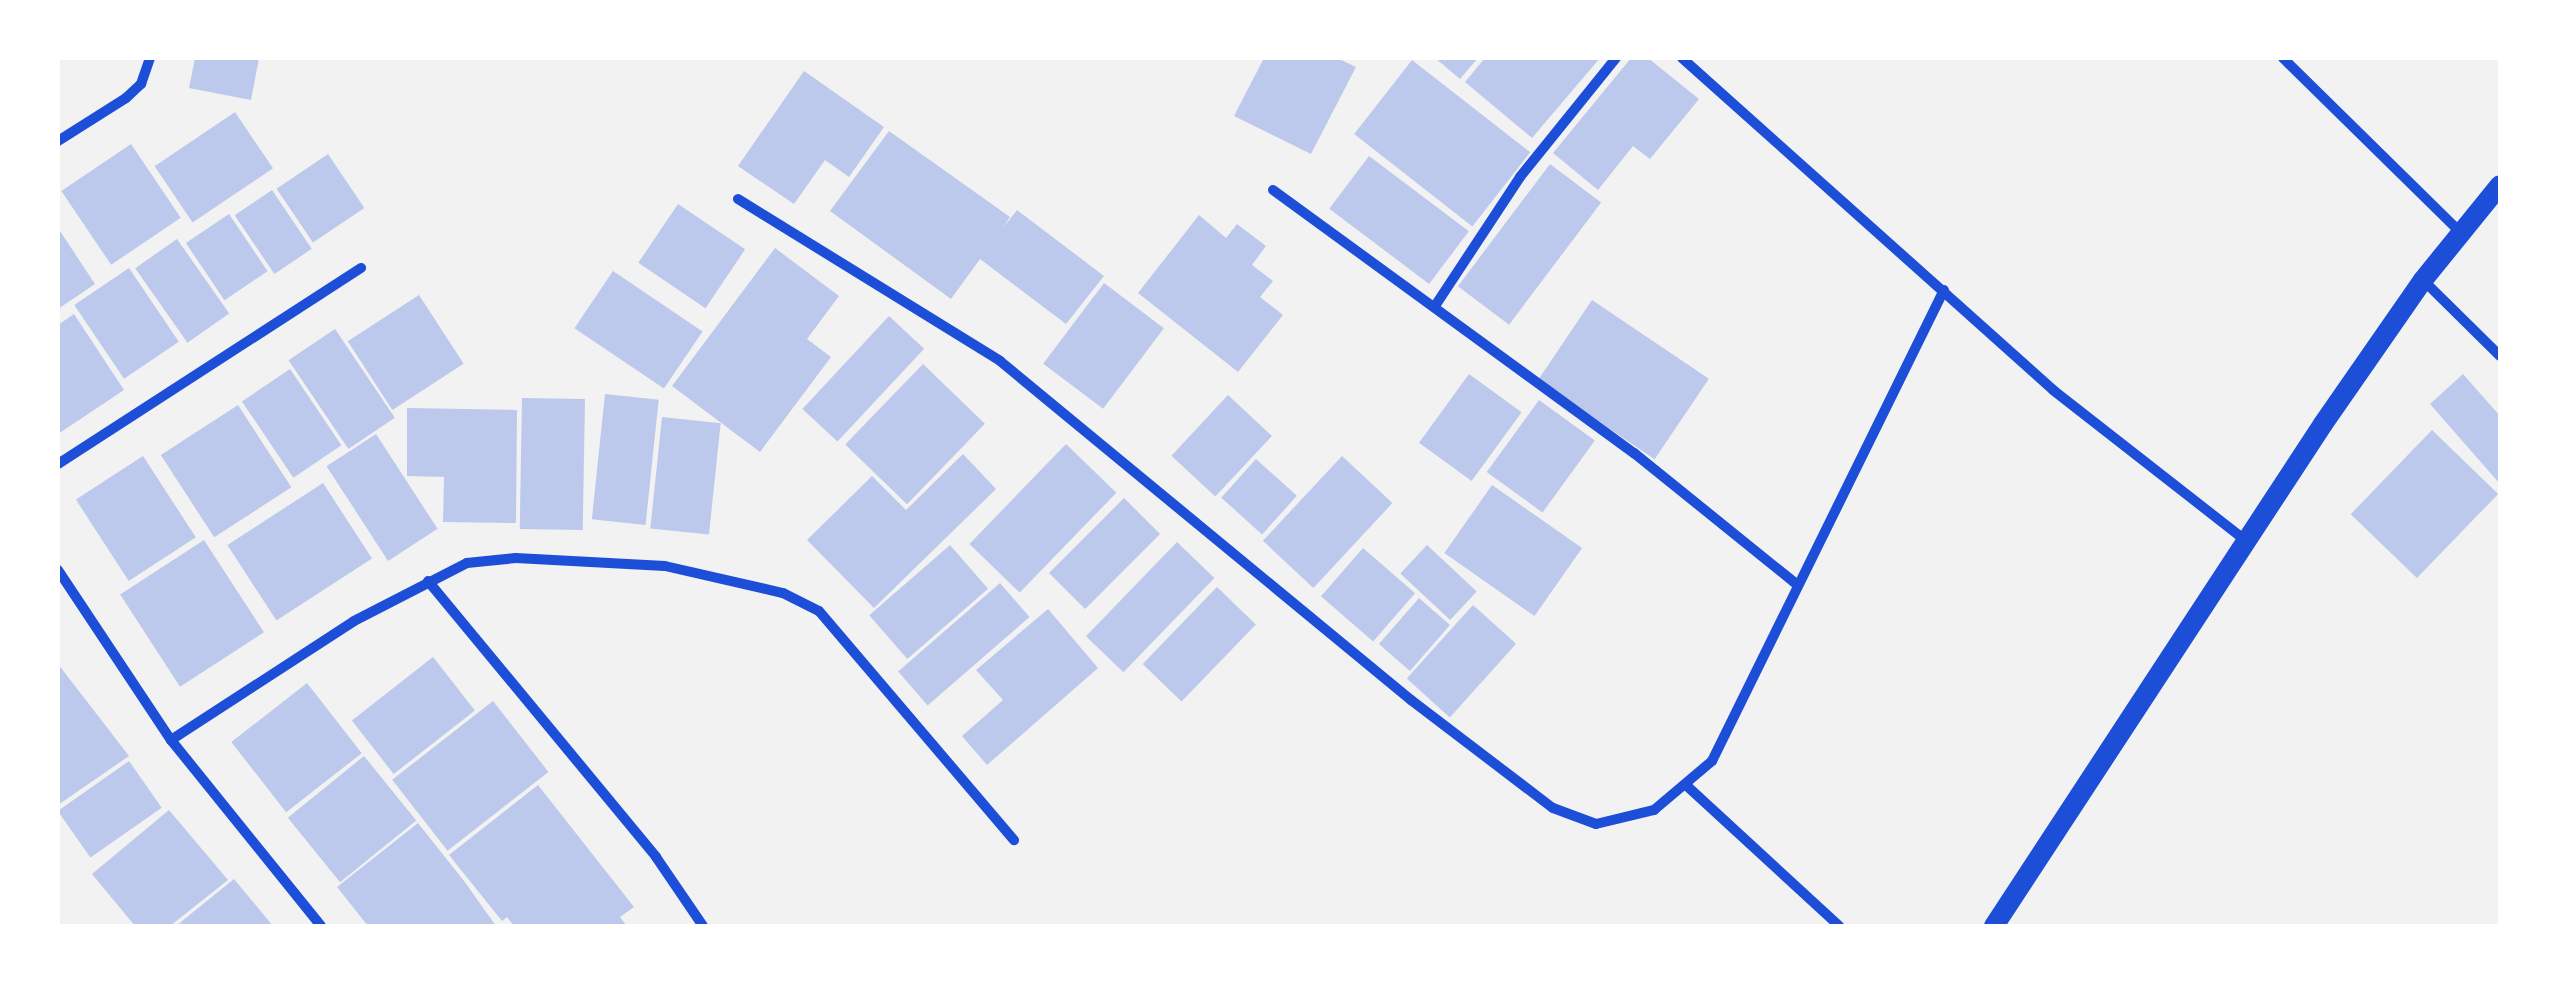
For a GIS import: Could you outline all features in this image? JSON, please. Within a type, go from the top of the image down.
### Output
[{"type":"main road","points":[[1994,926],[2245,540],[2424,280],[2500,185]]},
{"type":"street","points":[[58,141],[126,98],[140,84],[150,58]]},
{"type":"street","points":[[1435,306],[1520,178],[1616,58]]},
{"type":"street","points":[[1682,58],[2052,390],[2245,540]]},
{"type":"street","points":[[2283,58],[2460,233]]},
{"type":"street","points":[[1273,190],[1634,453],[1795,583]]},
{"type":"street","points":[[738,200],[1040,391],[1411,700],[1553,808],[1596,824],[1625,822],[1687,786],[1712,761],[1795,583],[1944,290]]},
{"type":"street","points":[[58,464],[361,268]]},
{"type":"street","points":[[2424,280],[2500,356]]},
{"type":"street","points":[[171,740],[354,620],[468,563],[577,560],[665,566],[804,600],[1014,840]]},
{"type":"street","points":[[58,570],[171,740],[321,926]]},
{"type":"street","points":[[428,581],[656,857],[703,926]]},
{"type":"street","points":[[1687,786],[1839,926]]},
{"type":"building","points":[[195,58],[259,58],[251,100],[189,88]]},
{"type":"building","points":[[1264,58],[1337,58],[1356,67],[1311,154],[1234,116]]},
{"type":"building","points":[[1435,58],[1478,58],[1460,79]]},
{"type":"building","points":[[1485,58],[1600,58],[1532,138],[1465,82]]},
{"type":"building","points":[[1631,58],[1648,58],[1699,99],[1650,159],[1633,146],[1598,190],[1553,153]]},
{"type":"building","points":[[1412,60],[1530,152],[1472,226],[1354,134]]},
{"type":"building","points":[[804,71],[884,127],[849,177],[825,160],[794,204],[738,166]]},
{"type":"building","points":[[235,112],[273,168],[193,223],[155,166]]},
{"type":"building","points":[[889,131],[1010,217],[1003,228],[1017,210],[1104,276],[1066,324],[980,259],[951,299],[830,211]]},
{"type":"building","points":[[131,144],[181,218],[111,265],[61,191]]},
{"type":"building","points":[[328,154],[364,208],[313,243],[277,189]]},
{"type":"building","points":[[1369,156],[1469,231],[1429,284],[1329,209]]},
{"type":"building","points":[[1550,164],[1601,203],[1509,325],[1458,286]]},
{"type":"building","points":[[272,190],[312,249],[274,274],[235,215]]},
{"type":"building","points":[[678,204],[745,249],[705,308],[638,263]]},
{"type":"building","points":[[229,214],[268,271],[224,300],[186,243]]},
{"type":"building","points":[[1199,215],[1226,238],[1237,224],[1266,246],[1252,265],[1273,281],[1260,297],[1283,315],[1238,372],[1138,293]]},
{"type":"building","points":[[58,228],[95,284],[58,309]]},
{"type":"building","points":[[177,239],[229,314],[187,343],[135,268]]},
{"type":"building","points":[[775,248],[839,296],[807,339],[831,357],[760,452],[672,386]]},
{"type":"building","points":[[129,268],[179,342],[124,379],[74,305]]},
{"type":"building","points":[[613,271],[703,331],[664,389],[574,328]]},
{"type":"building","points":[[1104,283],[1164,328],[1103,409],[1043,364]]},
{"type":"building","points":[[419,295],[464,364],[392,410],[348,341]]},
{"type":"building","points":[[1592,300],[1709,379],[1655,459],[1538,380]]},
{"type":"building","points":[[74,314],[124,390],[58,434],[58,325]]},
{"type":"building","points":[[889,316],[924,349],[837,442],[802,409]]},
{"type":"building","points":[[335,329],[395,418],[348,449],[289,360]]},
{"type":"building","points":[[923,364],[985,424],[907,504],[845,445]]},
{"type":"building","points":[[290,369],[341,445],[293,478],[242,401]]},
{"type":"building","points":[[1469,374],[1522,412],[1472,481],[1419,443]]},
{"type":"building","points":[[2463,374],[2500,416],[2500,484],[2430,404]]},
{"type":"building","points":[[605,394],[659,400],[646,525],[592,519]]},
{"type":"building","points":[[1228,395],[1272,436],[1215,497],[1171,456]]},
{"type":"building","points":[[522,398],[585,399],[583,530],[520,529]]},
{"type":"building","points":[[1539,400],[1595,441],[1543,513],[1487,472]]},
{"type":"building","points":[[238,405],[291,487],[214,537],[161,455]]},
{"type":"building","points":[[407,408],[517,410],[516,523],[443,522],[444,477],[407,476]]},
{"type":"building","points":[[662,417],[721,423],[709,535],[650,528]]},
{"type":"building","points":[[2432,430],[2498,494],[2417,578],[2351,514]]},
{"type":"building","points":[[376,434],[438,529],[388,561],[327,466]]},
{"type":"building","points":[[1066,444],[1116,493],[1020,593],[969,544]]},
{"type":"building","points":[[963,454],[996,489],[874,608],[807,540],[872,476],[906,510]]},
{"type":"building","points":[[143,456],[196,537],[129,581],[76,500]]},
{"type":"building","points":[[1342,456],[1392,503],[1313,588],[1263,541]]},
{"type":"building","points":[[1256,459],[1297,496],[1262,534],[1221,498]]},
{"type":"building","points":[[323,483],[372,558],[276,621],[227,545]]},
{"type":"building","points":[[1492,485],[1582,548],[1534,616],[1444,553]]},
{"type":"building","points":[[1124,498],[1160,534],[1085,609],[1049,573]]},
{"type":"building","points":[[204,540],[264,632],[180,687],[120,594]]},
{"type":"building","points":[[1177,542],[1214,578],[1123,672],[1086,636]]},
{"type":"building","points":[[950,545],[988,589],[907,659],[869,615]]},
{"type":"building","points":[[1427,545],[1477,591],[1450,620],[1400,574]]},
{"type":"building","points":[[1363,548],[1415,593],[1373,642],[1321,596]]},
{"type":"building","points":[[1000,583],[1030,617],[928,706],[898,672]]},
{"type":"building","points":[[1217,587],[1256,625],[1182,701],[1143,664]]},
{"type":"building","points":[[1419,598],[1450,625],[1410,671],[1379,644]]},
{"type":"building","points":[[1473,605],[1516,644],[1450,717],[1407,679]]},
{"type":"building","points":[[1048,609],[1098,668],[987,765],[962,736],[1003,700],[976,670]]},
{"type":"building","points":[[433,657],[475,711],[394,774],[352,720]]},
{"type":"building","points":[[58,664],[129,756],[58,805]]},
{"type":"building","points":[[307,683],[362,753],[286,812],[231,742]]},
{"type":"building","points":[[493,701],[548,772],[448,851],[392,780]]},
{"type":"building","points":[[364,756],[416,821],[340,882],[288,818]]},
{"type":"building","points":[[129,761],[162,808],[90,858],[58,811]]},
{"type":"building","points":[[538,785],[634,907],[620,917],[627,926],[514,926],[507,917],[502,921],[449,855]]},
{"type":"building","points":[[169,810],[228,880],[170,926],[135,926],[92,874]]},
{"type":"building","points":[[418,823],[496,926],[368,926],[337,887]]},
{"type":"building","points":[[234,879],[273,926],[176,926]]}]
